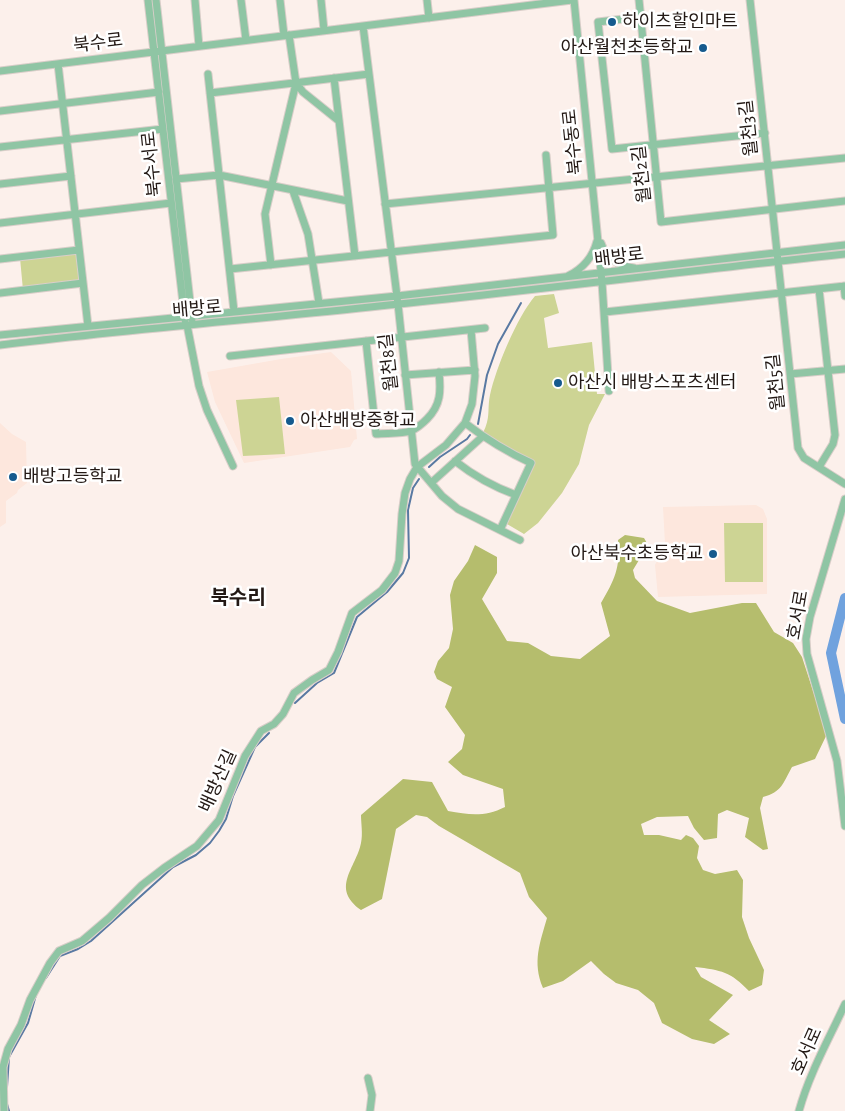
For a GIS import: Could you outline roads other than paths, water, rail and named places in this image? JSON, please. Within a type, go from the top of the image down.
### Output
[{"type":"street","name":"북수서로","points":[[148,0],[176,179],[188,325],[199,386],[207,410],[233,466]]},
{"type":"street","name":"북수서로","points":[[156,0],[159,92],[171,203],[188,316]]},
{"type":"street","points":[[195,0],[199,46]]},
{"type":"street","points":[[241,0],[246,40]]},
{"type":"street","points":[[271,265],[265,214],[296,83],[280,0]]},
{"type":"street","points":[[321,0],[324,30]]},
{"type":"street","points":[[427,0],[429,18]]},
{"type":"street","name":"북수로","points":[[0,71],[429,18],[527,3],[573,0]]},
{"type":"street","name":"북수동로","points":[[573,0],[602,278],[609,390]]},
{"type":"street","name":"월천2길","points":[[639,0],[661,222],[845,201]]},
{"type":"street","name":"월천3길","points":[[750,0],[778,253]]},
{"type":"street","points":[[641,17],[598,22],[612,149],[765,134]]},
{"type":"street","points":[[363,26],[398,304]]},
{"type":"street","points":[[58,64],[88,326]]},
{"type":"street","name":"배방로","points":[[208,74],[234,311]]},
{"type":"street","points":[[210,93],[369,74]]},
{"type":"street","points":[[334,78],[355,256]]},
{"type":"street","points":[[296,83],[303,92],[339,121]]},
{"type":"street","points":[[0,111],[159,92]]},
{"type":"street","points":[[0,147],[163,129]]},
{"type":"street","points":[[230,269],[553,235],[546,155]]},
{"type":"street","points":[[385,204],[845,158]]},
{"type":"street","points":[[176,179],[219,174],[348,201]]},
{"type":"street","points":[[0,184],[71,176]]},
{"type":"street","points":[[293,191],[308,234],[318,304]]},
{"type":"street","points":[[0,223],[171,203]]},
{"type":"street","points":[[598,236],[602,248],[617,263],[628,268],[642,269]]},
{"type":"street","points":[[564,278],[584,265],[595,247],[598,236]]},
{"type":"street","name":"배방로","points":[[0,335],[564,278],[602,278],[642,269],[845,245]]},
{"type":"street","points":[[0,259],[80,250]]},
{"type":"street","name":"월천5길","points":[[778,253],[798,448],[804,458],[845,484]]},
{"type":"street","name":"배방로","points":[[0,345],[86,334],[398,304],[602,278],[845,254]]},
{"type":"street","points":[[0,293],[83,283]]},
{"type":"street","points":[[605,312],[844,286],[845,296]]},
{"type":"street","points":[[819,289],[835,435],[833,444],[819,468]]},
{"type":"street","name":"월천8길","points":[[398,304],[416,467]]},
{"type":"street","points":[[230,356],[485,328]]},
{"type":"street","points":[[471,330],[475,370],[472,404],[464,423],[446,445],[416,467],[458,510],[520,540]]},
{"type":"street","points":[[366,340],[376,434],[411,431],[423,423],[434,412],[439,402],[441,391],[439,372]]},
{"type":"street","points":[[790,374],[845,369]]},
{"type":"street","points":[[405,375],[475,370]]},
{"type":"street","points":[[464,423],[482,437],[507,452],[531,462],[500,530]]},
{"type":"street","points":[[431,483],[482,437]]},
{"type":"street","points":[[455,461],[470,473],[516,496]]},
{"type":"street","name":"배방산길","points":[[4,1111],[3,1067],[8,1049],[21,1025],[30,1000],[50,963],[60,951],[82,940],[109,918],[142,885],[197,846],[220,820],[245,756],[261,731],[274,724],[283,714],[294,693],[329,670],[338,652],[352,613],[382,590],[395,573],[399,561],[405,494],[416,467]]},
{"type":"street","name":"호서로","points":[[845,499],[818,586],[806,639],[809,661],[837,762],[845,826]]},
{"type":"street","name":"호서로","points":[[799,1111],[808,1084],[845,1004]]},
{"type":"street","points":[[368,1078],[372,1095],[370,1111]]},
{"type":"waterway","points":[[478,424],[487,375],[498,344],[521,303]]},
{"type":"waterway","points":[[429,467],[470,435]]},
{"type":"waterway","points":[[295,703],[317,683],[334,673],[357,617],[387,592],[403,573],[409,558],[408,510],[413,488],[419,479]]},
{"type":"waterway","points":[[845,598],[831,653],[845,719]]},
{"type":"waterway","points":[[46,978],[60,956],[78,949],[91,941],[173,867],[196,855],[210,843],[226,819],[233,796],[255,747],[269,733]]},
{"type":"waterway","points":[[7,1087],[9,1057],[28,1023],[36,995]]},
{"type":"waterway","points":[[7,1104],[9,1111]]},
{"type":"place","name":"하이츠할인마트","points":[[612,22]]},
{"type":"place","name":"아산월천초등학교","points":[[703,48]]},
{"type":"place","name":"아산시 배방스포츠센터","points":[[558,383]]},
{"type":"place","name":"아산배방중학교","points":[[290,421]]},
{"type":"place","name":"배방고등학교","points":[[13,477]]},
{"type":"place","name":"아산북수초등학교","points":[[713,554]]},
{"type":"district","name":"북수리","points":[[238,598]]}]
